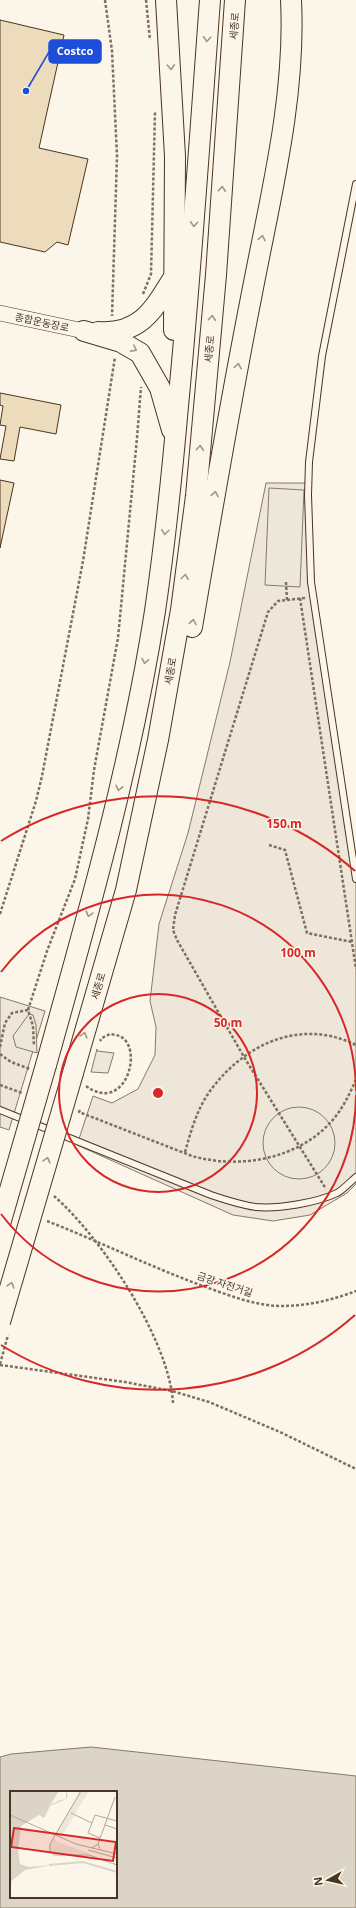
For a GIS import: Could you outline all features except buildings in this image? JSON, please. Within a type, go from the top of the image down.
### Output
[{"type":"highway","points":[[166,0],[175,156],[170,494]]},
{"type":"highway","points":[[0,1224],[37,1062],[100,875],[135,717],[155,612],[170,494],[188,310],[210,0]]},
{"type":"highway","name":"세종로","points":[[0,1322],[80,1079],[126,890],[158,740],[181,610],[195,503],[216,275],[236,0]]},
{"type":"highway","points":[[126,890],[173,720],[188,648],[241,349],[280,145],[288,85],[292,26],[291,0]]},
{"type":"highway","points":[[84,330],[110,332],[131,327],[143,320],[174,277]]},
{"type":"highway","points":[[84,330],[121,342],[140,353],[160,388],[172,430]]},
{"type":"street","name":"종합운동장로","points":[[0,313],[84,330]]},
{"type":"lane","points":[[356,184],[322,356],[309,462],[309,545],[313,597],[356,879]]},
{"type":"lane","points":[[0,1110],[211,1195],[240,1204],[256,1207],[277,1207],[316,1200],[337,1193],[356,1177]]},
{"type":"path","points":[[105,0],[112,51],[117,156],[110,316]]},
{"type":"path","points":[[146,0],[151,46]]},
{"type":"path","points":[[142,295],[151,274],[155,108]]},
{"type":"path","points":[[0,914],[36,801],[42,776],[83,561],[116,354]]},
{"type":"path","points":[[0,1054],[11,1062],[37,1062],[33,1026],[28,1010],[47,951],[75,879],[88,819],[94,770],[118,638],[141,387]]},
{"type":"path","points":[[286,582],[286,600]]},
{"type":"path","points":[[313,597],[278,601],[268,612],[175,915],[173,930],[177,940],[244,1057],[330,1195]]},
{"type":"path","points":[[300,598],[356,969]]},
{"type":"path","points":[[269,844],[286,850],[307,933],[352,942]]},
{"type":"path","points":[[0,1047],[5,1023],[12,1012],[28,1010]]},
{"type":"path","points":[[185,1152],[193,1126],[210,1091],[232,1065],[260,1046],[278,1038],[302,1033],[319,1033],[333,1036],[356,1045]]},
{"type":"path","points":[[92,1091],[103,1094],[114,1093],[122,1086],[131,1063],[131,1051],[128,1044],[118,1035],[110,1034],[102,1038],[97,1047]]},
{"type":"path","points":[[80,1079],[84,1092]]},
{"type":"path","points":[[81,1105],[79,1112],[207,1160],[241,1162],[266,1158],[299,1146],[330,1124],[349,1094],[356,1079]]},
{"type":"path","name":"금강 자전거길","points":[[172,1391],[165,1367],[148,1326],[121,1278],[95,1240],[195,1283],[258,1304],[282,1306],[312,1303],[338,1298],[356,1291]]},
{"type":"path","points":[[0,1364],[125,1382],[172,1391],[208,1402],[244,1417],[356,1469]]},
{"type":"path","points":[[172,1391],[173,1403]]},
{"type":"shaded area","points":[[266,483],[311,483],[311,539],[315,595],[356,876],[356,1184],[347,1193],[310,1215],[273,1221],[233,1215],[77,1145],[93,1096],[112,1103],[138,1089],[155,1055],[156,1027],[150,1001],[159,924],[188,833],[230,662]]},
{"type":"shaded area","points":[[269,488],[304,490],[300,587],[265,585]]},
{"type":"shaded area","points":[[0,997],[45,1011],[9,1130],[0,1127]]},
{"type":"shaded area","points":[[29,1014],[33,1015],[36,1025],[37,1053],[16,1047],[13,1036]]},
{"type":"shaded area","points":[[97,1049],[97,1051],[114,1053],[108,1073],[91,1072]]},
{"type":"shaded area","points":[[299,1107],[319,1113],[329,1123],[335,1143],[329,1163],[319,1173],[299,1179],[279,1173],[269,1163],[263,1143],[269,1123],[279,1113]]},
{"type":"shaded area","points":[[91,1747],[356,1776],[356,1908],[0,1908],[0,1757],[11,1754]]},
{"type":"place","name":"Costco","points":[[26,91]]}]
